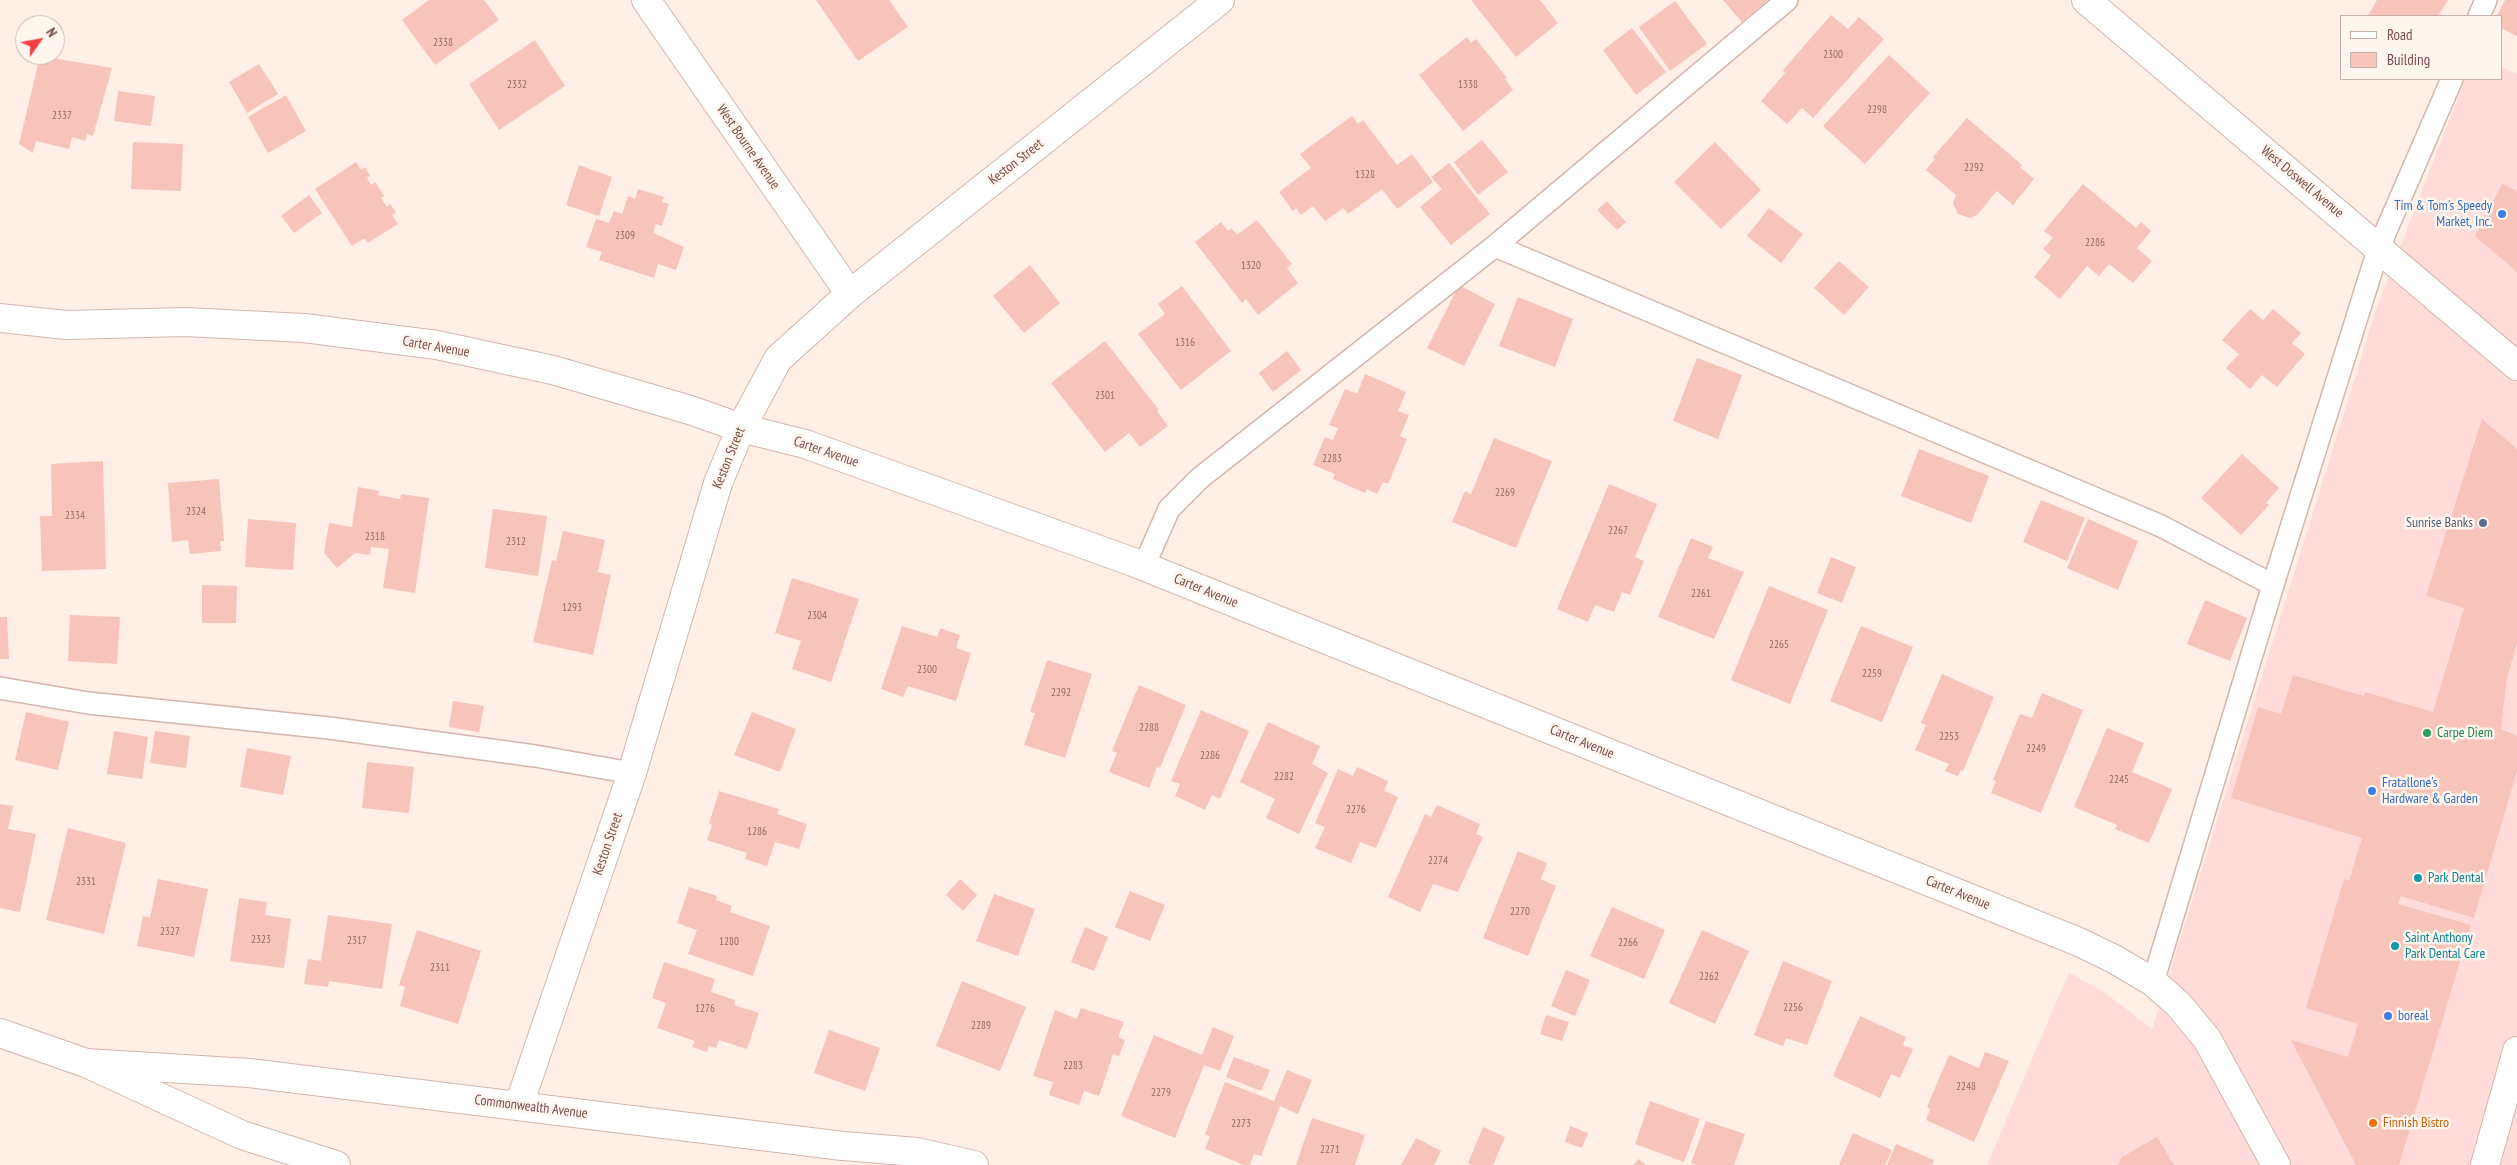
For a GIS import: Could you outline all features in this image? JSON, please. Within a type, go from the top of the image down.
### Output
[{"type":"street","name":"West Bourne Avenue","points":[[646,0],[850,294]]},
{"type":"street","name":"Keston Street","points":[[519,1105],[632,773],[718,483],[741,428],[778,359],[850,294],[1220,0]]},
{"type":"street","name":"West Doswell Avenue","points":[[2086,0],[2517,366]]},
{"type":"street","name":"Carter Avenue","points":[[0,318],[66,325],[185,322],[304,328],[437,345],[553,370],[690,410],[741,428],[805,444],[1144,566],[2079,942],[2114,959],[2153,982],[2179,1005],[2207,1039],[2276,1165]]},
{"type":"street","name":"Commonwealth Avenue","points":[[0,1033],[86,1063],[242,1135],[336,1165]]},
{"type":"street","points":[[2485,1165],[2517,1051]]},
{"type":"street","name":"Commonwealth Avenue","points":[[86,1063],[249,1073],[843,1146],[917,1152],[974,1165]]},
{"type":"lane","points":[[1144,566],[1169,508],[1200,478],[1495,246],[1787,0]]},
{"type":"lane","points":[[2478,15],[2486,0]]},
{"type":"lane","points":[[2153,982],[2273,585],[2379,247],[2452,80]]},
{"type":"lane","points":[[1495,246],[2161,526],[2273,585]]},
{"type":"lane","points":[[0,688],[88,703],[329,728],[505,752],[632,773]]},
{"type":"shaded area","points":[[2502,66],[2517,74],[2517,1165],[1987,1165],[2069,972],[2108,995],[2152,1029],[2377,307],[2465,80],[2502,80]]},
{"type":"building","points":[[429,0],[484,0],[499,20],[435,65],[402,20]]},
{"type":"building","points":[[816,0],[889,0],[908,27],[858,61]]},
{"type":"building","points":[[1471,0],[1540,0],[1558,23],[1516,57]]},
{"type":"building","points":[[1723,0],[1768,0],[1742,22]]},
{"type":"building","points":[[2377,0],[2448,0],[2439,15],[2369,15]]},
{"type":"building","points":[[2505,0],[2517,0],[2517,36],[2502,28],[2502,15],[2498,15]]},
{"type":"building","points":[[1675,1],[1707,44],[1670,71],[1639,27]]},
{"type":"building","points":[[1831,15],[1848,29],[1859,17],[1884,39],[1813,118],[1802,108],[1787,124],[1761,101],[1785,73],[1783,70]]},
{"type":"building","points":[[1632,28],[1666,72],[1636,95],[1603,50]]},
{"type":"building","points":[[1467,37],[1471,43],[1476,39],[1507,78],[1505,79],[1513,90],[1463,131],[1419,75]]},
{"type":"building","points":[[535,40],[565,86],[499,130],[469,84]]},
{"type":"building","points":[[1889,55],[1930,93],[1865,164],[1823,126]]},
{"type":"building","points":[[65,60],[112,68],[93,136],[87,134],[85,141],[72,137],[69,149],[36,141],[33,153],[19,144],[38,65],[65,65]]},
{"type":"building","points":[[259,64],[278,94],[247,113],[229,82]]},
{"type":"building","points":[[118,91],[155,96],[151,126],[114,121]]},
{"type":"building","points":[[286,95],[306,131],[268,153],[248,117]]},
{"type":"building","points":[[1352,116],[1358,124],[1363,120],[1397,165],[1412,154],[1433,182],[1397,209],[1382,189],[1348,214],[1343,208],[1325,221],[1313,206],[1301,215],[1296,208],[1293,211],[1279,192],[1311,168],[1300,154]]},
{"type":"building","points":[[1967,118],[2022,165],[2020,167],[2034,179],[2013,205],[1997,191],[1977,215],[1970,218],[1958,214],[1953,203],[1956,195],[1926,170],[1935,159],[1933,157]]},
{"type":"building","points":[[1482,140],[1508,172],[1478,195],[1454,162]]},
{"type":"building","points":[[133,142],[183,144],[181,191],[131,189]]},
{"type":"building","points":[[1715,142],[1761,190],[1721,229],[1674,182]]},
{"type":"building","points":[[356,162],[361,170],[365,167],[370,176],[367,178],[371,185],[375,182],[384,196],[381,198],[387,207],[390,204],[396,212],[392,215],[398,224],[368,243],[365,238],[352,246],[315,189]]},
{"type":"building","points":[[1449,163],[1490,214],[1451,245],[1420,207],[1442,189],[1431,177]]},
{"type":"building","points":[[579,165],[612,177],[599,216],[566,205]]},
{"type":"building","points":[[2083,184],[2136,228],[2141,222],[2151,231],[2137,248],[2152,261],[2133,283],[2109,264],[2099,276],[2087,266],[2060,299],[2034,277],[2051,256],[2043,249],[2053,238],[2044,231]]},
{"type":"building","name":"Tim & Tom's Speedy Market, Inc.","points":[[2502,184],[2517,191],[2517,272],[2475,236]]},
{"type":"building","points":[[638,189],[664,197],[662,202],[669,204],[662,226],[656,224],[653,233],[684,247],[676,270],[658,264],[654,278],[599,260],[602,252],[586,247],[596,219],[609,223],[614,211],[622,214],[628,196],[635,199]]},
{"type":"building","points":[[309,195],[322,213],[294,233],[281,216]]},
{"type":"building","points":[[1607,201],[1626,222],[1617,230],[1597,210]]},
{"type":"building","points":[[1769,208],[1803,234],[1781,263],[1747,236]]},
{"type":"building","points":[[1257,220],[1292,264],[1287,268],[1298,283],[1258,315],[1246,299],[1242,303],[1195,242],[1221,222],[1228,231],[1231,228],[1237,235]]},
{"type":"building","points":[[1839,261],[1869,287],[1844,315],[1814,288]]},
{"type":"building","points":[[1030,265],[1060,303],[1024,333],[993,296]]},
{"type":"building","points":[[1459,285],[1495,304],[1464,366],[1427,348]]},
{"type":"building","points":[[1182,286],[1231,351],[1181,390],[1138,334],[1165,314],[1158,304]]},
{"type":"building","points":[[1518,297],[1573,319],[1555,367],[1499,346]]},
{"type":"building","points":[[2250,309],[2263,320],[2273,309],[2301,333],[2292,343],[2305,354],[2277,387],[2262,375],[2250,389],[2226,368],[2239,354],[2222,340]]},
{"type":"building","points":[[1105,341],[1159,410],[1157,411],[1168,426],[1140,447],[1129,433],[1105,452],[1051,383]]},
{"type":"building","points":[[1287,351],[1301,370],[1273,392],[1259,373]]},
{"type":"building","points":[[1697,358],[1742,375],[1718,439],[1673,421]]},
{"type":"building","points":[[1365,374],[1406,392],[1398,411],[1409,415],[1400,436],[1407,439],[1388,484],[1383,482],[1377,494],[1367,489],[1365,493],[1333,479],[1335,474],[1313,465],[1325,437],[1333,440],[1338,428],[1329,425],[1345,389],[1357,394]]},
{"type":"building","points":[[2482,419],[2517,449],[2517,643],[2507,678],[2501,729],[2517,736],[2517,771],[2474,918],[2401,896],[2398,904],[2471,925],[2399,1165],[2356,1165],[2291,1040],[2348,1057],[2358,1024],[2306,1008],[2344,879],[2349,881],[2362,838],[2231,798],[2258,707],[2281,714],[2293,675],[2364,696],[2365,692],[2433,712],[2464,608],[2426,596]]},
{"type":"building","points":[[1494,438],[1552,461],[1516,548],[1452,522],[1465,491],[1471,494]]},
{"type":"building","points":[[1919,449],[1989,476],[1971,523],[1901,496]]},
{"type":"building","points":[[2242,454],[2279,488],[2266,503],[2269,505],[2241,535],[2201,498]]},
{"type":"building","points":[[103,461],[106,569],[42,571],[40,516],[52,516],[51,464]]},
{"type":"building","points":[[219,479],[224,541],[220,541],[221,551],[190,554],[188,540],[172,542],[168,483]]},
{"type":"building","points":[[1609,484],[1657,504],[1635,557],[1644,561],[1630,595],[1622,592],[1614,612],[1595,605],[1588,622],[1557,609]]},
{"type":"building","points":[[358,487],[379,491],[378,495],[400,499],[401,494],[429,498],[415,593],[383,588],[389,549],[371,547],[370,555],[355,553],[337,568],[324,553],[329,523],[352,527]]},
{"type":"building","points":[[2041,500],[2085,518],[2067,561],[2023,542]]},
{"type":"building","points":[[493,509],[547,516],[538,576],[485,568]]},
{"type":"building","points":[[248,519],[296,523],[293,570],[245,567]]},
{"type":"building","points":[[2088,519],[2138,541],[2118,590],[2067,568]]},
{"type":"building","points":[[563,531],[605,540],[598,572],[611,575],[593,655],[533,642],[552,560],[556,561]]},
{"type":"building","points":[[1691,538],[1713,547],[1708,558],[1744,572],[1714,639],[1658,617]]},
{"type":"building","points":[[1831,557],[1856,567],[1842,603],[1817,593]]},
{"type":"building","points":[[792,578],[859,599],[831,682],[792,669],[801,641],[775,633]]},
{"type":"building","points":[[202,585],[237,586],[236,623],[202,623]]},
{"type":"building","points":[[1769,586],[1828,610],[1790,704],[1731,680]]},
{"type":"building","points":[[2205,600],[2247,618],[2230,661],[2187,644]]},
{"type":"building","points":[[70,615],[120,617],[117,664],[68,661]]},
{"type":"building","points":[[0,617],[7,617],[9,659],[0,659]]},
{"type":"building","points":[[902,626],[937,637],[940,628],[960,635],[956,648],[971,653],[956,701],[908,686],[903,697],[881,689]]},
{"type":"building","points":[[1861,626],[1913,647],[1882,722],[1830,701]]},
{"type":"building","points":[[1047,660],[1092,674],[1065,758],[1024,745],[1035,713],[1030,712]]},
{"type":"building","points":[[1942,674],[1994,697],[1963,771],[1961,770],[1958,776],[1945,771],[1949,764],[1915,750],[1926,725],[1921,723]]},
{"type":"building","points":[[1139,685],[1186,705],[1160,768],[1157,767],[1149,788],[1109,772],[1117,753],[1112,751]]},
{"type":"building","points":[[2042,693],[2083,710],[2041,813],[1991,793],[1996,781],[1993,780],[2020,714],[2032,718]]},
{"type":"building","points":[[453,701],[484,706],[479,732],[449,727]]},
{"type":"building","points":[[1201,710],[1249,731],[1220,799],[1212,795],[1205,810],[1175,796],[1180,784],[1171,781]]},
{"type":"building","points":[[26,712],[69,722],[58,770],[15,760]]},
{"type":"building","points":[[752,712],[796,729],[780,772],[734,755]]},
{"type":"building","points":[[1268,722],[1320,746],[1312,764],[1328,773],[1299,834],[1266,818],[1275,799],[1240,782]]},
{"type":"building","points":[[2107,728],[2144,743],[2132,772],[2172,789],[2149,843],[2115,829],[2117,825],[2074,807]]},
{"type":"building","points":[[114,731],[148,737],[142,779],[107,774]]},
{"type":"building","points":[[155,731],[190,736],[186,768],[150,763]]},
{"type":"building","points":[[247,748],[291,756],[283,795],[240,787]]},
{"type":"building","points":[[367,762],[414,767],[409,813],[362,808]]},
{"type":"building","points":[[1357,767],[1388,781],[1384,791],[1398,797],[1376,848],[1360,842],[1351,863],[1315,848],[1325,827],[1315,823],[1338,769],[1353,776]]},
{"type":"building","points":[[719,791],[779,809],[777,814],[807,824],[799,849],[775,842],[767,866],[745,859],[747,853],[707,840],[712,825],[709,824]]},
{"type":"building","points":[[0,804],[13,806],[8,829],[36,834],[20,912],[0,908]]},
{"type":"building","points":[[1437,805],[1480,824],[1476,834],[1483,837],[1458,892],[1433,884],[1420,912],[1388,897],[1425,814],[1431,817]]},
{"type":"building","points":[[68,828],[126,843],[104,934],[46,920]]},
{"type":"building","points":[[1518,851],[1547,863],[1541,879],[1556,886],[1528,956],[1483,938]]},
{"type":"building","points":[[158,879],[208,889],[194,957],[137,946],[143,916],[150,918]]},
{"type":"building","points":[[960,879],[977,895],[963,911],[946,895]]},
{"type":"building","points":[[689,887],[717,896],[716,900],[732,906],[730,912],[770,926],[753,976],[688,954],[697,930],[677,923]]},
{"type":"building","points":[[1130,891],[1165,905],[1150,941],[1115,927]]},
{"type":"building","points":[[994,894],[1035,909],[1018,956],[976,941]]},
{"type":"building","points":[[239,898],[267,902],[265,915],[291,919],[284,968],[230,961]]},
{"type":"building","points":[[1612,907],[1665,930],[1644,979],[1590,956]]},
{"type":"building","points":[[328,915],[392,924],[382,989],[329,981],[328,987],[304,984],[308,959],[321,961]]},
{"type":"building","points":[[1085,927],[1108,937],[1094,971],[1071,962]]},
{"type":"building","points":[[417,930],[481,951],[458,1024],[400,1006],[405,987],[399,985]]},
{"type":"building","points":[[1702,930],[1749,951],[1715,1024],[1669,1003]]},
{"type":"building","points":[[1783,961],[1832,981],[1807,1045],[1786,1038],[1783,1046],[1754,1035]]},
{"type":"building","points":[[664,962],[715,979],[711,992],[735,1000],[734,1005],[759,1013],[747,1049],[719,1040],[716,1048],[709,1046],[707,1052],[692,1047],[695,1041],[657,1028],[666,1003],[652,998]]},
{"type":"building","points":[[1566,970],[1590,980],[1575,1016],[1551,1006]]},
{"type":"building","points":[[962,981],[1026,1007],[1000,1071],[936,1046]]},
{"type":"building","points":[[1081,1008],[1124,1022],[1118,1037],[1125,1040],[1119,1056],[1113,1054],[1099,1096],[1084,1091],[1079,1105],[1049,1095],[1053,1082],[1033,1076],[1055,1010],[1077,1019]]},
{"type":"building","points":[[1546,1015],[1569,1022],[1562,1041],[1540,1034]]},
{"type":"building","points":[[1860,1016],[1906,1037],[1903,1045],[1913,1049],[1900,1078],[1891,1074],[1880,1098],[1833,1076]]},
{"type":"building","points":[[1213,1027],[1234,1036],[1220,1071],[1204,1065],[1175,1138],[1121,1116],[1154,1035],[1202,1055]]},
{"type":"building","points":[[829,1030],[880,1048],[865,1091],[814,1073]]},
{"type":"building","points":[[1985,1052],[2009,1061],[1974,1142],[1926,1120],[1930,1109],[1927,1107],[1949,1055],[1979,1068]]},
{"type":"building","points":[[1234,1057],[1270,1070],[1261,1091],[1226,1077]]},
{"type":"building","points":[[1287,1070],[1312,1080],[1298,1114],[1280,1106],[1261,1156],[1254,1154],[1250,1165],[1244,1165],[1205,1149],[1210,1137],[1205,1134],[1225,1082],[1274,1101]]},
{"type":"building","points":[[1650,1101],[1700,1119],[1684,1162],[1635,1144]]},
{"type":"building","points":[[1312,1118],[1365,1135],[1355,1165],[1296,1165]]},
{"type":"building","points":[[1706,1121],[1745,1134],[1734,1165],[1697,1165],[1691,1163]]},
{"type":"building","points":[[1570,1126],[1588,1133],[1582,1148],[1565,1142]]},
{"type":"building","points":[[1483,1127],[1505,1137],[1493,1165],[1473,1165],[1468,1163]]},
{"type":"building","points":[[1853,1133],[1892,1150],[1885,1165],[1839,1165]]},
{"type":"building","points":[[2157,1137],[2174,1165],[2118,1165],[2122,1157]]},
{"type":"building","points":[[1416,1138],[1441,1151],[1434,1165],[1401,1165]]},
{"type":"building","points":[[1896,1144],[1934,1160],[1932,1165],[1887,1165]]},
{"type":"building","points":[[1639,1159],[1646,1165],[1633,1165]]},
{"type":"place","name":"Tim & Tom's Speedy Market, Inc.","points":[[2502,214]]},
{"type":"place","name":"Sunrise Banks","points":[[2483,523]]},
{"type":"place","name":"Carpe Diem","points":[[2427,733]]},
{"type":"place","name":"Fratallone's Hardware & Garden","points":[[2372,791]]},
{"type":"place","name":"Park Dental","points":[[2418,878]]},
{"type":"place","name":"Saint Anthony Park Dental Care","points":[[2395,946]]},
{"type":"place","name":"boreal","points":[[2388,1016]]},
{"type":"place","name":"Finnish Bistro","points":[[2373,1123]]}]
